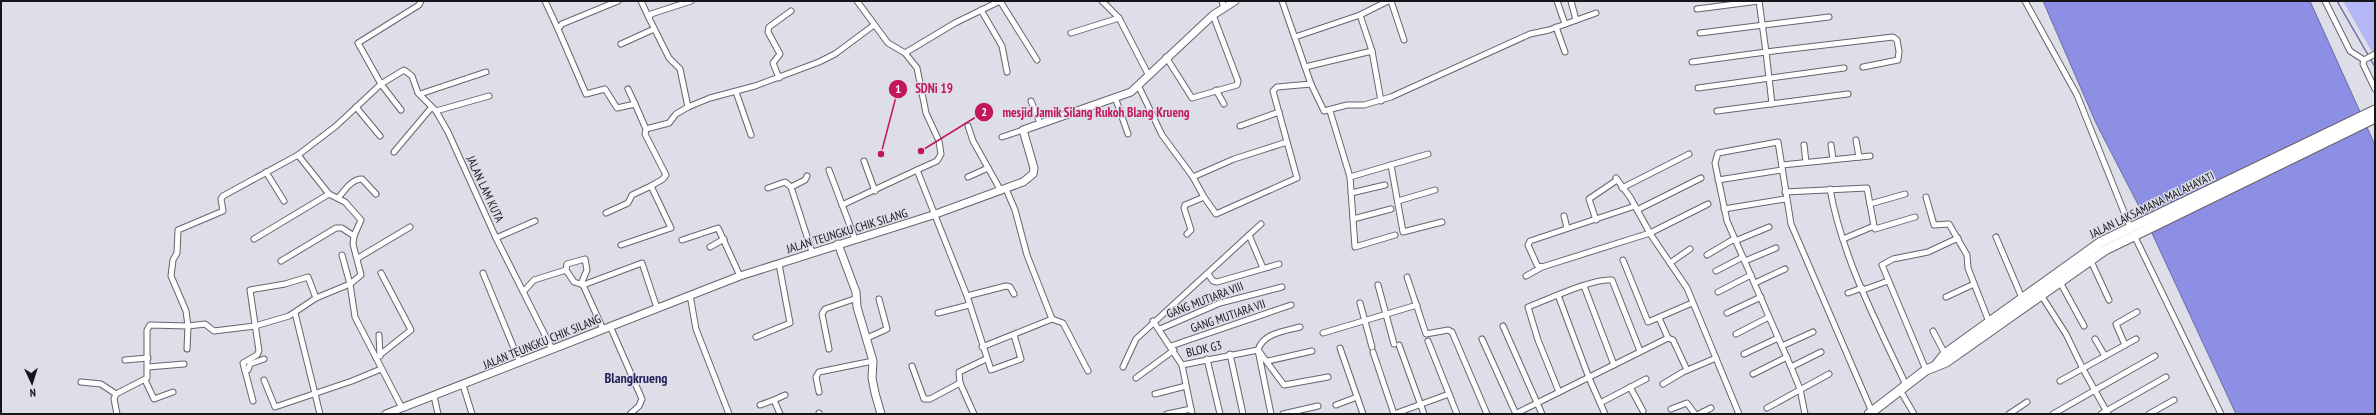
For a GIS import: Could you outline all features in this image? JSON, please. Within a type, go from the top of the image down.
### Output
[{"type":"highway","name":"JALAN LAKSAMANA MALAHAYATI","points":[[2362,121],[2375,110]]},
{"type":"highway","name":"JALAN LAKSAMANA MALAHAYATI","points":[[1938,364],[1945,354],[2022,298],[2111,242],[2362,121],[2375,118]]},
{"type":"highway","name":"JALAN LAKSAMANA MALAHAYATI","points":[[1871,413],[1926,370],[1946,362],[2041,296],[2111,242]]},
{"type":"street","points":[[401,110],[381,84],[358,43],[419,6],[421,1]]},
{"type":"street","points":[[545,1],[586,94],[605,89],[617,108],[635,104]]},
{"type":"street","points":[[558,29],[562,24],[618,1]]},
{"type":"street","points":[[641,1],[669,58],[680,69],[688,107]]},
{"type":"street","points":[[649,18],[651,14],[691,1]]},
{"type":"street","points":[[842,205],[937,161],[941,154],[939,141],[926,113],[918,68],[905,53],[891,46],[857,1]]},
{"type":"street","points":[[905,53],[981,10],[1000,1],[1036,60]]},
{"type":"street","points":[[1102,1],[1119,18],[1148,76]]},
{"type":"street","points":[[1002,137],[1131,92],[1139,87],[1166,57],[1223,5],[1235,1]]},
{"type":"street","points":[[1282,1],[1310,84],[1322,110],[1330,111],[1347,105],[1364,105],[1380,101],[1412,89],[1530,34],[1556,28],[1596,13]]},
{"type":"street","points":[[1295,37],[1360,15],[1390,1],[1404,40]]},
{"type":"street","points":[[1557,1],[1565,24]]},
{"type":"street","points":[[1571,1],[1576,20]]},
{"type":"street","points":[[1697,9],[1759,1],[1772,104]]},
{"type":"street","points":[[2025,1],[2077,94],[2132,231],[2221,414]]},
{"type":"street","points":[[2325,1],[2350,51],[2365,59]]},
{"type":"street","points":[[981,10],[1002,46],[1007,72]]},
{"type":"street","points":[[780,78],[773,63],[780,54],[768,32],[771,23],[791,11]]},
{"type":"street","points":[[1166,57],[1191,97],[1236,85],[1238,82],[1213,15]]},
{"type":"street","points":[[1360,15],[1372,51],[1380,101]]},
{"type":"street","points":[[1700,33],[1829,17]]},
{"type":"street","points":[[1071,33],[1119,18]]},
{"type":"street","points":[[646,129],[669,123],[676,114],[688,107],[710,98],[736,92],[780,78],[835,54],[874,25]]},
{"type":"street","points":[[1556,28],[1565,52]]},
{"type":"street","points":[[621,44],[654,29]]},
{"type":"street","points":[[1692,62],[1893,37],[1897,40],[1899,51],[1898,60],[1863,67]]},
{"type":"street","points":[[1305,67],[1372,51]]},
{"type":"street","points":[[2375,54],[2365,59],[2363,66],[2375,89]]},
{"type":"street","points":[[1698,88],[1844,68]]},
{"type":"street","name":"JALAN LAM KUTA","points":[[381,84],[405,70],[412,76],[418,92],[434,110],[448,132],[496,238],[552,349]]},
{"type":"street","points":[[420,94],[486,72]]},
{"type":"street","points":[[187,349],[188,326],[186,311],[171,276],[173,260],[177,253],[177,231],[223,211],[221,199],[223,196],[298,156],[381,84]]},
{"type":"street","points":[[1139,87],[1162,135],[1193,177],[1204,197],[1216,214],[1297,178],[1274,92],[1275,88],[1310,84]]},
{"type":"street","points":[[606,213],[628,203],[632,195],[663,179],[666,175],[645,134],[646,129],[628,89]]},
{"type":"street","points":[[1216,90],[1224,104]]},
{"type":"street","points":[[736,92],[751,135]]},
{"type":"street","points":[[1717,111],[1848,94]]},
{"type":"street","points":[[394,152],[434,110],[489,96]]},
{"type":"street","points":[[1115,97],[1128,134]]},
{"type":"street","points":[[1031,101],[1040,123]]},
{"type":"street","points":[[356,107],[380,136]]},
{"type":"street","points":[[1330,111],[1350,177],[1356,248],[1395,235]]},
{"type":"street","points":[[1240,126],[1279,112]]},
{"type":"street","points":[[968,126],[973,141],[988,168],[1015,210],[1027,255],[1052,319]]},
{"type":"street","name":"JALAN TEUNGKU CHIK SILANG","points":[[386,414],[463,386],[690,294],[812,252],[933,215],[1023,182],[1034,172],[1034,166],[1023,130]]},
{"type":"street","points":[[1856,140],[1859,157]]},
{"type":"street","points":[[1193,177],[1234,159],[1288,142]]},
{"type":"street","points":[[1805,414],[1800,389],[1787,357],[1755,283],[1734,240],[1724,209],[1718,180],[1715,158],[1718,153],[1778,142],[1785,199],[1791,224],[1871,413]]},
{"type":"street","points":[[1804,144],[1806,162]]},
{"type":"street","points":[[1831,145],[1833,159]]},
{"type":"street","points":[[1350,177],[1428,154]]},
{"type":"street","points":[[1622,188],[1689,154]]},
{"type":"street","points":[[173,392],[154,399],[145,380],[148,367],[147,330],[150,325],[188,326],[205,324],[214,331],[255,326],[295,313],[316,298],[350,284],[361,275],[358,258],[353,244],[354,236],[361,220],[338,198],[329,194],[298,156]]},
{"type":"street","points":[[1718,180],[1806,162],[1870,156]]},
{"type":"street","points":[[864,161],[875,191]]},
{"type":"street","points":[[1391,165],[1403,232],[1442,222]]},
{"type":"street","points":[[968,177],[988,168]]},
{"type":"street","points":[[829,170],[855,239]]},
{"type":"street","points":[[917,170],[933,215],[967,296],[986,359],[992,370],[1021,360],[1014,334]]},
{"type":"street","points":[[266,172],[284,201]]},
{"type":"street","points":[[791,187],[804,180],[807,176]]},
{"type":"street","points":[[1542,268],[1537,265],[1527,241],[1636,208],[1701,178]]},
{"type":"street","points":[[338,198],[355,180],[359,179],[362,179],[376,194]]},
{"type":"street","points":[[1596,220],[1589,199],[1616,179],[1685,285],[1738,414]]},
{"type":"street","points":[[768,188],[785,182],[791,187],[812,252]]},
{"type":"street","points":[[1351,193],[1385,185]]},
{"type":"street","points":[[621,246],[671,228],[651,186]]},
{"type":"street","points":[[1785,192],[1867,188],[1875,230],[1915,217]]},
{"type":"street","points":[[1830,189],[1836,221],[1914,414]]},
{"type":"street","points":[[1398,201],[1434,190]]},
{"type":"street","points":[[254,239],[329,194]]},
{"type":"street","points":[[1870,204],[1905,194]]},
{"type":"street","points":[[1187,234],[1191,228],[1184,206],[1204,197]]},
{"type":"street","points":[[1926,197],[1934,225],[1949,224],[1967,255],[1968,268],[1989,322]]},
{"type":"street","points":[[1724,209],[1785,199]]},
{"type":"street","points":[[1526,276],[1542,268],[1650,233],[1708,204]]},
{"type":"street","points":[[1353,219],[1391,209]]},
{"type":"street","points":[[1564,216],[1568,228]]},
{"type":"street","points":[[496,238],[535,221]]},
{"type":"street","points":[[1123,367],[1136,339],[1153,321],[1208,274],[1261,224]]},
{"type":"street","points":[[1843,239],[1874,226]]},
{"type":"street","points":[[358,258],[410,227]]},
{"type":"street","points":[[1707,255],[1734,240],[1769,227]]},
{"type":"street","points":[[281,261],[336,228],[342,228],[354,236]]},
{"type":"street","points":[[682,240],[716,228],[719,229],[740,276]]},
{"type":"street","points":[[1249,235],[1263,268]]},
{"type":"street","points":[[1996,236],[2022,298]]},
{"type":"street","points":[[1926,370],[1882,265],[1884,262],[1928,252],[1958,238]]},
{"type":"street","points":[[710,247],[724,239]]},
{"type":"street","points":[[838,244],[854,286],[873,361],[872,378],[881,414]]},
{"type":"street","points":[[1716,271],[1776,248]]},
{"type":"street","points":[[1670,262],[1690,250]]},
{"type":"street","points":[[342,255],[350,284],[355,317],[378,357],[381,368],[402,408]]},
{"type":"street","points":[[630,414],[642,400],[582,284],[587,270],[585,259],[567,264],[566,270],[574,282],[582,284],[642,263],[658,308]]},
{"type":"street","points":[[2090,259],[2109,300]]},
{"type":"street","points":[[1623,260],[1647,321],[1659,318],[1692,303]]},
{"type":"street","points":[[756,337],[790,322],[779,264]]},
{"type":"street","points":[[1208,274],[1213,281],[1217,282],[1278,264]]},
{"type":"street","points":[[1755,283],[1786,269]]},
{"type":"street","points":[[524,291],[534,280],[566,270]]},
{"type":"street","points":[[378,357],[411,330],[381,273]]},
{"type":"street","points":[[483,274],[520,363]]},
{"type":"street","points":[[1718,292],[1751,275]]},
{"type":"street","points":[[253,401],[243,361],[257,355],[259,351],[250,289],[285,284],[308,276],[316,298]]},
{"type":"street","points":[[1407,277],[1426,334],[1448,330],[1452,332],[1487,414]]},
{"type":"street","points":[[1560,392],[1527,311],[1528,308],[1584,286],[1607,279],[1612,280],[1640,351]]},
{"type":"street","points":[[1848,293],[1888,281]]},
{"type":"street","points":[[2060,282],[2084,326]]},
{"type":"street","points":[[1946,297],[1974,284]]},
{"type":"street","points":[[1378,285],[1397,345],[1424,414]]},
{"type":"street","points":[[967,296],[1006,286],[1010,287],[1014,294]]},
{"type":"street","points":[[1584,286],[1614,365]]},
{"type":"street","name":"GANG MUTIARA VIII","points":[[1160,329],[1220,303],[1282,287]]},
{"type":"street","points":[[690,294],[696,328],[729,414]]},
{"type":"street","points":[[1558,295],[1589,378],[1605,414]]},
{"type":"street","points":[[2041,296],[2066,334],[2105,413],[2166,377]]},
{"type":"street","points":[[1727,313],[1761,297]]},
{"type":"street","points":[[829,349],[822,316],[823,311],[857,298]]},
{"type":"street","points":[[867,338],[887,329],[879,299]]},
{"type":"street","points":[[1360,303],[1394,414],[1449,394]]},
{"type":"street","points":[[938,313],[969,305]]},
{"type":"street","name":"GANG MUTIARA VII","points":[[1136,378],[1173,348],[1291,305]]},
{"type":"street","points":[[1323,333],[1416,305]]},
{"type":"street","points":[[2125,344],[2116,324],[2137,312]]},
{"type":"street","points":[[295,313],[320,414]]},
{"type":"street","points":[[1736,334],[1769,317]]},
{"type":"street","points":[[1659,318],[1668,338],[1673,340],[1687,370]]},
{"type":"street","points":[[982,347],[1052,319],[1063,323],[1088,371]]},
{"type":"street","name":"BLOK G3","points":[[1153,321],[1173,348],[1182,365],[1230,354],[1258,350]]},
{"type":"street","points":[[1503,326],[1542,414]]},
{"type":"street","points":[[1271,414],[1258,350],[1262,341],[1266,338],[1300,327]]},
{"type":"street","points":[[1933,331],[1945,354]]},
{"type":"street","points":[[1782,346],[1813,332]]},
{"type":"street","points":[[378,357],[379,335]]},
{"type":"street","points":[[1482,339],[1516,414],[1668,338]]},
{"type":"street","points":[[1744,354],[1778,338]]},
{"type":"street","points":[[2095,339],[2105,356]]},
{"type":"street","points":[[2060,382],[2136,339]]},
{"type":"street","points":[[1428,341],[1457,414]]},
{"type":"street","points":[[1340,348],[1363,414]]},
{"type":"street","points":[[1258,350],[1268,361],[1284,385],[1328,378]]},
{"type":"street","points":[[1268,361],[1312,352]]},
{"type":"street","points":[[1791,367],[1821,352]]},
{"type":"street","points":[[1230,354],[1243,414]]},
{"type":"street","points":[[2053,414],[2155,356]]},
{"type":"street","points":[[1754,374],[1787,357]]},
{"type":"street","points":[[125,360],[148,358]]},
{"type":"street","points":[[1663,384],[1687,370],[1716,358]]},
{"type":"street","points":[[245,371],[248,370],[250,364],[264,359]]},
{"type":"street","points":[[974,414],[960,384],[960,371],[986,359]]},
{"type":"street","points":[[1207,359],[1220,414]]},
{"type":"street","points":[[819,392],[817,374],[873,361]]},
{"type":"street","points":[[148,367],[184,364]]},
{"type":"street","points":[[1167,414],[1192,411],[1182,365]]},
{"type":"street","points":[[912,366],[924,399],[930,398],[960,384]]},
{"type":"street","points":[[264,380],[274,407],[352,382],[381,368]]},
{"type":"street","points":[[1767,408],[1829,374]]},
{"type":"street","points":[[1600,403],[1646,379]]},
{"type":"street","points":[[117,414],[114,399],[116,394],[145,380]]},
{"type":"street","points":[[81,382],[101,384],[116,394]]},
{"type":"street","points":[[463,386],[472,414]]},
{"type":"street","points":[[1155,394],[1186,386]]},
{"type":"street","points":[[1630,388],[1643,411]]},
{"type":"street","points":[[760,405],[785,395]]},
{"type":"street","points":[[434,396],[438,414]]},
{"type":"street","points":[[1336,405],[1357,397]]},
{"type":"street","points":[[774,400],[780,414]]},
{"type":"street","points":[[2149,414],[2174,400]]},
{"type":"street","points":[[2009,414],[2027,402]]},
{"type":"street","points":[[1672,410],[1687,403],[1695,414]]},
{"type":"street","points":[[1283,414],[1318,406]]},
{"type":"street","points":[[1699,414],[1712,408]]},
{"type":"shaded area","points":[[2043,1],[2310,1],[2375,145],[2375,414],[2236,414],[2144,216],[2096,123]]},
{"type":"shaded area","points":[[2343,1],[2375,1],[2375,57]]},
{"type":"waterway","points":[[2337,1],[2375,67]]},
{"type":"place","name":"mesjid Jamik Silang Rukoh Blang Krueng","points":[[921,151]]},
{"type":"place","name":"SDNi 19","points":[[881,154]]},
{"type":"district","name":"Blangkrueng","points":[[636,378]]}]
